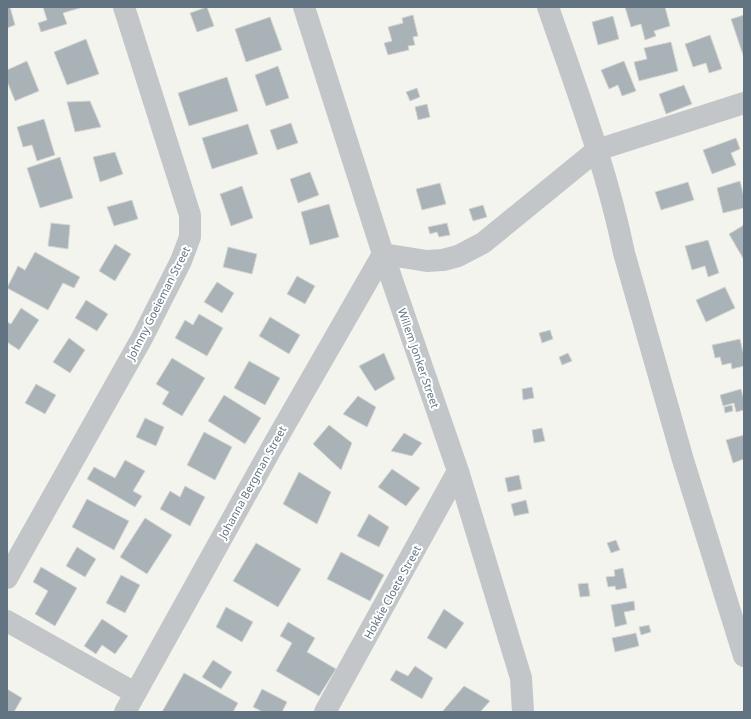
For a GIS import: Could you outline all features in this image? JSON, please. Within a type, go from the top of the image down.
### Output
[{"type":"street","name":"Johnny Goeieman Street","points":[[7,578],[142,338],[181,261],[190,237],[190,215],[124,7]]},
{"type":"street","name":"Willem Jonker Street","points":[[304,7],[383,254],[458,471],[521,678],[523,712]]},
{"type":"street","points":[[548,7],[597,150],[619,226],[624,253],[683,460],[744,656]]},
{"type":"street","points":[[383,254],[427,262],[458,256],[483,243],[597,150],[744,103]]},
{"type":"street","name":"Johanna Bergman Street","points":[[125,712],[271,449],[383,254]]},
{"type":"street","name":"Hokkie Cloete Street","points":[[325,712],[458,471]]},
{"type":"street","points":[[7,621],[135,693]]},
{"type":"building","points":[[7,7],[10,7],[15,25],[7,28]]},
{"type":"building","points":[[43,7],[80,8],[63,13],[67,24],[41,32],[38,23],[47,20]]},
{"type":"building","points":[[207,7],[214,26],[197,32],[190,13]]},
{"type":"building","points":[[625,7],[665,7],[670,26],[654,31],[656,36],[645,40],[641,24],[631,27]]},
{"type":"building","points":[[413,15],[418,36],[413,37],[415,45],[408,46],[409,50],[388,55],[384,43],[392,41],[388,27],[403,23],[402,18]]},
{"type":"building","points":[[744,15],[744,58],[731,19]]},
{"type":"building","points":[[613,16],[619,39],[598,45],[592,22]]},
{"type":"building","points":[[270,17],[282,50],[246,62],[235,29]]},
{"type":"building","points":[[710,35],[722,69],[709,73],[706,63],[693,67],[685,44]]},
{"type":"building","points":[[86,39],[99,74],[67,85],[54,52]]},
{"type":"building","points":[[671,42],[678,71],[639,81],[634,62],[647,59],[644,48]]},
{"type":"building","points":[[27,61],[39,91],[15,101],[7,81],[7,70]]},
{"type":"building","points":[[624,61],[636,91],[622,96],[618,85],[609,89],[601,70]]},
{"type":"building","points":[[278,66],[289,98],[266,106],[255,75]]},
{"type":"building","points":[[227,77],[238,111],[189,126],[178,93]]},
{"type":"building","points":[[684,85],[692,104],[666,114],[659,94]]},
{"type":"building","points":[[417,88],[420,97],[410,101],[406,92]]},
{"type":"building","points":[[90,101],[101,127],[75,132],[67,102]]},
{"type":"building","points":[[427,104],[430,117],[418,120],[415,107]]},
{"type":"building","points":[[44,119],[55,155],[37,161],[32,145],[23,147],[17,127]]},
{"type":"building","points":[[291,123],[298,143],[277,150],[270,130]]},
{"type":"building","points":[[248,124],[258,154],[212,169],[202,138]]},
{"type":"building","points":[[736,138],[740,149],[731,153],[736,165],[712,174],[703,150]]},
{"type":"building","points":[[115,152],[123,174],[100,182],[93,157]]},
{"type":"building","points":[[60,157],[73,198],[40,208],[27,168]]},
{"type":"building","points":[[310,172],[319,195],[298,203],[290,179]]},
{"type":"building","points":[[740,181],[744,197],[744,208],[723,213],[717,188]]},
{"type":"building","points":[[688,182],[694,200],[661,210],[655,192]]},
{"type":"building","points":[[440,183],[446,204],[422,210],[416,189]]},
{"type":"building","points":[[242,186],[253,218],[231,226],[220,194]]},
{"type":"building","points":[[132,200],[138,219],[114,226],[107,207]]},
{"type":"building","points":[[329,204],[339,237],[310,245],[301,212]]},
{"type":"building","points":[[483,205],[487,217],[473,221],[469,209]]},
{"type":"building","points":[[51,223],[70,225],[68,249],[48,246]]},
{"type":"building","points":[[447,223],[450,235],[439,237],[437,232],[430,234],[428,227]]},
{"type":"building","points":[[744,225],[744,260],[729,234]]},
{"type":"building","points":[[708,240],[719,273],[708,277],[705,266],[692,270],[685,246]]},
{"type":"building","points":[[115,244],[131,254],[115,281],[99,271]]},
{"type":"building","points":[[228,247],[257,254],[252,274],[223,267]]},
{"type":"building","points":[[35,252],[80,277],[74,288],[63,283],[48,310],[7,288],[18,266],[25,270]]},
{"type":"building","points":[[297,276],[315,286],[305,304],[287,294]]},
{"type":"building","points":[[217,282],[234,293],[222,313],[204,302]]},
{"type":"building","points":[[725,287],[735,308],[706,322],[696,300]]},
{"type":"building","points":[[86,300],[108,314],[97,331],[75,318]]},
{"type":"building","points":[[21,308],[39,320],[19,350],[7,342],[7,322],[11,324]]},
{"type":"building","points":[[199,314],[223,328],[207,356],[175,338],[185,320],[193,325]]},
{"type":"building","points":[[270,317],[300,335],[289,354],[259,336]]},
{"type":"building","points":[[550,330],[553,339],[542,343],[539,333]]},
{"type":"building","points":[[69,338],[85,350],[70,373],[53,362]]},
{"type":"building","points":[[740,339],[744,356],[744,366],[732,369],[731,363],[722,365],[720,357],[715,358],[712,345]]},
{"type":"building","points":[[384,353],[395,379],[375,391],[359,366]]},
{"type":"building","points":[[568,353],[572,361],[562,365],[559,357]]},
{"type":"building","points":[[172,358],[205,378],[182,416],[162,404],[169,392],[156,384]]},
{"type":"building","points":[[249,361],[280,378],[265,405],[234,388]]},
{"type":"building","points":[[36,384],[56,395],[45,414],[25,403]]},
{"type":"building","points":[[532,387],[534,398],[523,400],[522,389]]},
{"type":"building","points":[[741,389],[744,400],[744,410],[736,412],[734,403],[723,406],[720,395]]},
{"type":"building","points":[[224,395],[261,418],[245,444],[208,421]]},
{"type":"building","points":[[358,396],[376,407],[367,427],[343,414]]},
{"type":"building","points":[[732,405],[733,411],[725,413],[724,407]]},
{"type":"building","points":[[145,418],[164,427],[156,446],[136,437]]},
{"type":"building","points":[[329,425],[352,443],[341,470],[313,444]]},
{"type":"building","points":[[542,428],[545,441],[534,443],[532,430]]},
{"type":"building","points":[[204,432],[232,447],[215,480],[187,465]]},
{"type":"building","points":[[404,433],[422,443],[412,456],[391,451]]},
{"type":"building","points":[[744,435],[744,459],[733,463],[726,440]]},
{"type":"building","points":[[125,460],[145,471],[133,491],[142,496],[135,507],[87,479],[94,467],[115,478]]},
{"type":"building","points":[[392,469],[420,488],[406,506],[378,487]]},
{"type":"building","points":[[299,472],[331,492],[317,524],[283,504]]},
{"type":"building","points":[[519,475],[522,489],[508,492],[505,478]]},
{"type":"building","points":[[185,486],[205,497],[190,526],[160,509],[170,491],[180,497]]},
{"type":"building","points":[[87,499],[129,521],[114,550],[72,527]]},
{"type":"building","points":[[526,500],[529,513],[514,516],[511,504]]},
{"type":"building","points":[[369,514],[389,527],[379,547],[357,536]]},
{"type":"building","points":[[145,518],[172,535],[147,574],[120,557]]},
{"type":"building","points":[[616,540],[620,550],[611,553],[607,543]]},
{"type":"building","points":[[256,543],[301,569],[278,607],[233,581]]},
{"type":"building","points":[[77,547],[96,559],[85,577],[66,566]]},
{"type":"building","points":[[341,552],[384,575],[370,601],[327,579]]},
{"type":"building","points":[[41,567],[77,588],[55,626],[35,614],[48,591],[33,582]]},
{"type":"building","points":[[623,568],[627,588],[616,590],[615,586],[608,587],[606,577],[615,576],[614,570]]},
{"type":"building","points":[[121,575],[140,585],[125,613],[106,603]]},
{"type":"building","points":[[588,583],[590,596],[580,597],[578,584]]},
{"type":"building","points":[[634,601],[635,610],[624,612],[627,624],[615,627],[611,605]]},
{"type":"building","points":[[226,607],[253,622],[242,642],[216,627]]},
{"type":"building","points":[[444,609],[464,623],[446,649],[427,638]]},
{"type":"building","points":[[102,619],[128,636],[115,654],[102,645],[96,654],[84,646]]},
{"type":"building","points":[[288,622],[315,638],[307,652],[336,669],[319,696],[276,671],[292,643],[280,636]]},
{"type":"building","points":[[649,625],[651,632],[641,635],[639,627]]},
{"type":"building","points":[[636,633],[639,646],[615,652],[612,638]]},
{"type":"building","points":[[213,660],[232,672],[221,689],[202,677]]},
{"type":"building","points":[[415,666],[433,678],[422,699],[390,680],[396,670],[408,676]]},
{"type":"building","points":[[184,673],[238,703],[233,712],[162,712]]},
{"type":"building","points":[[464,686],[490,701],[480,712],[442,712]]},
{"type":"building","points":[[7,689],[22,698],[14,712],[7,712]]},
{"type":"building","points":[[262,689],[287,702],[282,712],[263,712],[253,707]]}]
